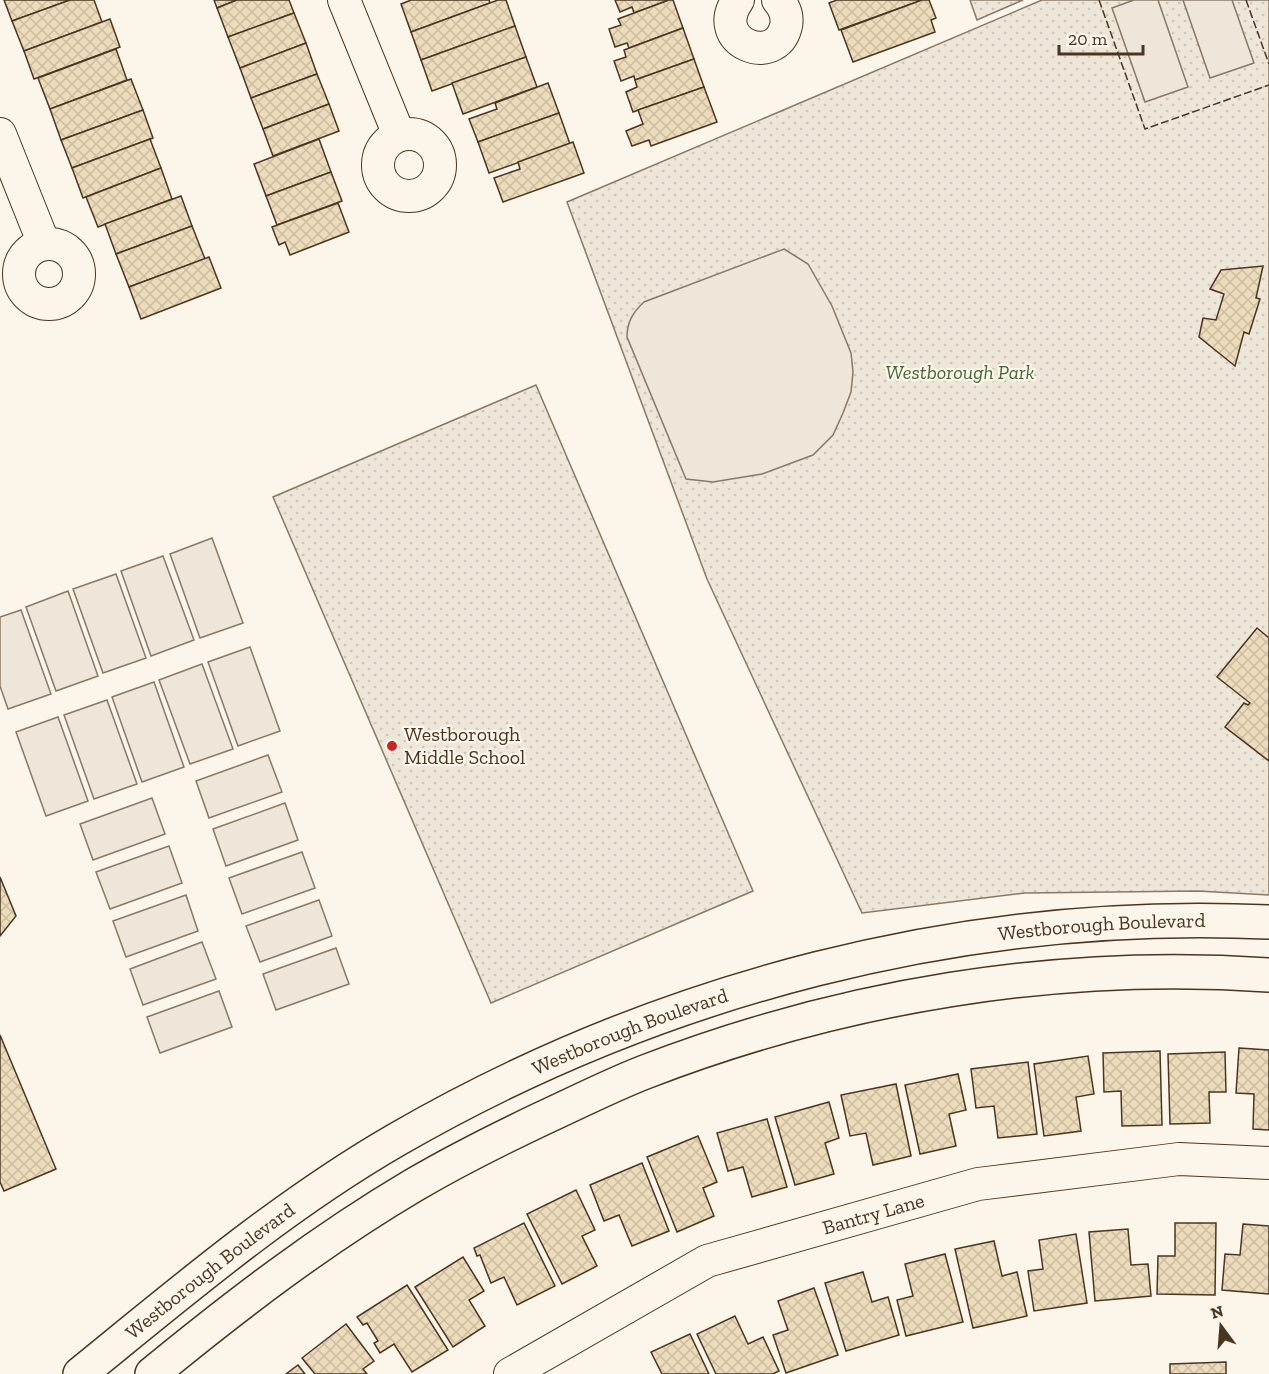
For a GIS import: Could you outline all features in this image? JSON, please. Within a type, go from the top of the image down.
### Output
[{"type":"main road","name":"Westborough Boulevard","points":[[80,1374],[253,1235],[322,1186],[394,1141],[469,1100],[528,1071],[626,1029],[703,1000],[800,973],[840,963],[981,937],[1065,926],[1142,921],[1269,922]]},
{"type":"main road","points":[[152,1374],[282,1271],[416,1184],[492,1143],[569,1106],[644,1073],[708,1050],[854,1008],[922,994],[997,983],[1067,976],[1138,973],[1211,971],[1269,975]]},
{"type":"street","points":[[344,0],[399,135]]},
{"type":"street","points":[[738,0],[732,8],[731,30],[746,46],[757,49],[768,47],[778,41],[784,33],[787,22],[785,11],[778,0]]},
{"type":"street","points":[[0,134],[44,244]]},
{"type":"street","name":"Bantry Lane","points":[[510,1374],[707,1261],[978,1184],[1179,1159],[1269,1163]]},
{"type":"green space","points":[[970,0],[1023,0],[977,20]]},
{"type":"green space","name":"Westborough Park","points":[[1042,0],[1269,0],[1269,895],[1198,891],[1025,893],[862,913],[707,579],[567,202]]},
{"type":"green space","points":[[1134,0],[1158,0],[1188,87],[1145,102],[1112,8]]},
{"type":"green space","points":[[1183,0],[1232,0],[1254,63],[1210,78]]},
{"type":"green space","points":[[784,249],[808,264],[832,306],[851,353],[853,372],[851,392],[843,413],[833,435],[813,455],[762,474],[713,482],[686,479],[627,337],[629,322],[644,302]]},
{"type":"green space","points":[[536,385],[753,891],[491,1003],[273,497]]},
{"type":"green space","points":[[212,538],[243,623],[200,638],[170,554]]},
{"type":"green space","points":[[163,556],[194,640],[151,656],[121,571]]},
{"type":"green space","points":[[116,574],[146,658],[103,673],[73,589]]},
{"type":"green space","points":[[68,591],[98,676],[56,691],[26,607]]},
{"type":"green space","points":[[21,610],[51,694],[8,709],[0,686],[0,617]]},
{"type":"green space","points":[[250,647],[280,731],[238,746],[208,662]]},
{"type":"green space","points":[[202,664],[233,749],[190,764],[159,680]]},
{"type":"green space","points":[[154,682],[184,767],[142,782],[112,697]]},
{"type":"green space","points":[[107,700],[137,784],[94,799],[64,715]]},
{"type":"green space","points":[[58,717],[88,801],[46,816],[16,732]]},
{"type":"green space","points":[[268,755],[282,792],[209,818],[196,781]]},
{"type":"green space","points":[[152,798],[165,834],[93,860],[80,824]]},
{"type":"green space","points":[[285,803],[298,840],[226,866],[213,829]]},
{"type":"green space","points":[[169,846],[182,883],[110,909],[96,872]]},
{"type":"green space","points":[[302,852],[315,888],[242,914],[229,878]]},
{"type":"green space","points":[[186,895],[198,931],[126,957],[113,921]]},
{"type":"green space","points":[[319,900],[332,936],[260,962],[246,926]]},
{"type":"green space","points":[[202,942],[216,979],[143,1005],[130,969]]},
{"type":"green space","points":[[336,948],[349,984],[276,1010],[263,974]]},
{"type":"green space","points":[[219,991],[232,1027],[160,1053],[147,1017]]},
{"type":"building","points":[[4,0],[70,0],[12,21]]},
{"type":"building","points":[[70,0],[94,0],[102,22],[24,51],[12,21]]},
{"type":"building","points":[[214,0],[237,0],[217,8]]},
{"type":"building","points":[[237,0],[289,0],[294,13],[228,37],[217,8]]},
{"type":"building","points":[[411,0],[489,0],[490,3],[411,32],[401,4]]},
{"type":"building","points":[[498,0],[506,0],[515,26],[421,60],[411,32]]},
{"type":"building","points":[[615,0],[669,0],[634,13],[632,7],[620,12]]},
{"type":"building","points":[[673,0],[683,28],[629,48],[627,43],[615,47],[609,29],[621,25],[618,19]]},
{"type":"building","points":[[837,0],[922,0],[839,30],[829,3]]},
{"type":"building","points":[[922,0],[929,0],[936,18],[931,20],[935,32],[853,62],[841,30]]},
{"type":"building","points":[[294,13],[306,43],[240,68],[228,37]]},
{"type":"building","points":[[110,19],[120,47],[34,79],[24,51]]},
{"type":"building","points":[[515,26],[526,57],[432,91],[421,60]]},
{"type":"building","points":[[683,28],[694,59],[635,80],[634,76],[621,81],[614,61],[626,57],[624,50]]},
{"type":"building","points":[[306,43],[317,74],[251,98],[240,68]]},
{"type":"building","points":[[116,49],[127,80],[50,109],[38,78]]},
{"type":"building","points":[[526,57],[537,87],[463,114],[452,83]]},
{"type":"building","points":[[694,59],[704,87],[633,112],[626,92],[637,87],[635,80]]},
{"type":"building","points":[[317,74],[329,104],[263,129],[251,98]]},
{"type":"building","points":[[131,79],[143,110],[61,140],[50,109]]},
{"type":"building","points":[[548,83],[559,113],[478,142],[469,119],[497,109],[495,103]]},
{"type":"building","points":[[704,87],[717,122],[651,146],[649,140],[632,146],[626,131],[643,124],[638,110]]},
{"type":"building","points":[[329,104],[339,131],[273,156],[263,129]]},
{"type":"building","points":[[143,110],[153,138],[72,168],[61,140]]},
{"type":"building","points":[[559,113],[570,144],[489,173],[478,142]]},
{"type":"building","points":[[150,139],[161,168],[83,198],[72,168]]},
{"type":"building","points":[[319,139],[331,172],[266,196],[254,164]]},
{"type":"building","points":[[573,142],[584,173],[503,202],[494,178],[520,169],[518,162]]},
{"type":"building","points":[[161,168],[172,199],[98,227],[86,197]]},
{"type":"building","points":[[331,172],[342,201],[277,225],[266,196]]},
{"type":"building","points":[[181,196],[192,226],[116,254],[105,224]]},
{"type":"building","points":[[338,203],[349,232],[290,255],[285,242],[279,245],[272,227]]},
{"type":"building","points":[[192,226],[205,259],[129,287],[116,254]]},
{"type":"building","points":[[209,257],[221,288],[141,319],[129,287]]},
{"type":"building","points":[[1263,266],[1256,298],[1260,299],[1249,334],[1244,332],[1235,366],[1199,337],[1203,318],[1216,320],[1224,294],[1210,289],[1221,270]]},
{"type":"building","points":[[1257,628],[1269,638],[1269,761],[1225,727],[1244,703],[1248,705],[1250,703],[1217,677]]},
{"type":"building","points":[[0,877],[16,916],[0,936]]},
{"type":"building","points":[[0,1035],[56,1169],[4,1191],[0,1182]]},
{"type":"building","points":[[1239,1048],[1269,1050],[1269,1130],[1253,1129],[1254,1094],[1236,1093]]},
{"type":"building","points":[[1160,1051],[1162,1125],[1122,1126],[1121,1091],[1104,1092],[1103,1053]]},
{"type":"building","points":[[1225,1052],[1226,1092],[1209,1092],[1210,1123],[1170,1124],[1168,1054]]},
{"type":"building","points":[[1088,1056],[1094,1094],[1076,1097],[1081,1131],[1044,1136],[1034,1064]]},
{"type":"building","points":[[1028,1062],[1037,1134],[998,1138],[994,1106],[976,1108],[971,1069]]},
{"type":"building","points":[[958,1074],[966,1110],[949,1114],[956,1146],[920,1154],[905,1085]]},
{"type":"building","points":[[896,1084],[911,1156],[873,1165],[866,1133],[850,1136],[841,1095]]},
{"type":"building","points":[[829,1102],[839,1138],[825,1143],[834,1174],[795,1185],[775,1117]]},
{"type":"building","points":[[767,1119],[787,1187],[752,1197],[743,1167],[728,1171],[717,1133]]},
{"type":"building","points":[[698,1136],[717,1182],[703,1188],[714,1216],[677,1232],[647,1157]]},
{"type":"building","points":[[642,1163],[669,1231],[632,1246],[619,1215],[604,1221],[590,1185]]},
{"type":"building","points":[[576,1190],[595,1230],[582,1236],[597,1266],[562,1284],[527,1214]]},
{"type":"building","points":[[524,1223],[555,1286],[517,1305],[504,1277],[491,1283],[480,1255],[477,1256],[474,1248]]},
{"type":"building","points":[[1175,1223],[1216,1223],[1215,1295],[1157,1294],[1158,1256],[1175,1256]]},
{"type":"building","points":[[1243,1224],[1269,1226],[1269,1294],[1222,1290],[1225,1254],[1240,1255]]},
{"type":"building","points":[[1128,1229],[1131,1265],[1148,1264],[1151,1296],[1095,1301],[1089,1232]]},
{"type":"building","points":[[1076,1234],[1087,1303],[1034,1311],[1028,1271],[1043,1269],[1039,1240]]},
{"type":"building","points":[[994,1241],[1002,1276],[1017,1272],[1027,1316],[973,1328],[955,1249]]},
{"type":"building","points":[[945,1254],[963,1322],[906,1336],[897,1300],[913,1296],[905,1264]]},
{"type":"building","points":[[463,1257],[484,1291],[469,1300],[485,1326],[453,1347],[415,1287]]},
{"type":"building","points":[[863,1272],[872,1302],[888,1297],[899,1335],[846,1351],[825,1283]]},
{"type":"building","points":[[407,1285],[448,1350],[412,1372],[394,1344],[380,1353],[374,1343],[378,1341],[367,1323],[363,1325],[357,1317]]},
{"type":"building","points":[[814,1288],[838,1355],[786,1373],[773,1335],[788,1330],[778,1301]]},
{"type":"building","points":[[735,1316],[748,1344],[763,1337],[779,1371],[773,1374],[716,1374],[697,1334]]},
{"type":"building","points":[[346,1324],[374,1361],[363,1369],[367,1374],[315,1374],[302,1358]]},
{"type":"building","points":[[690,1334],[709,1374],[662,1374],[651,1352]]},
{"type":"building","points":[[1226,1362],[1226,1374],[1170,1374],[1170,1364]]},
{"type":"building","points":[[298,1365],[305,1374],[286,1374]]},
{"type":"fence","points":[[1099,0],[1145,129],[1269,85]]},
{"type":"fence","points":[[1246,0],[1269,64]]},
{"type":"place","name":"Westborough Middle School","points":[[392,746]]}]
